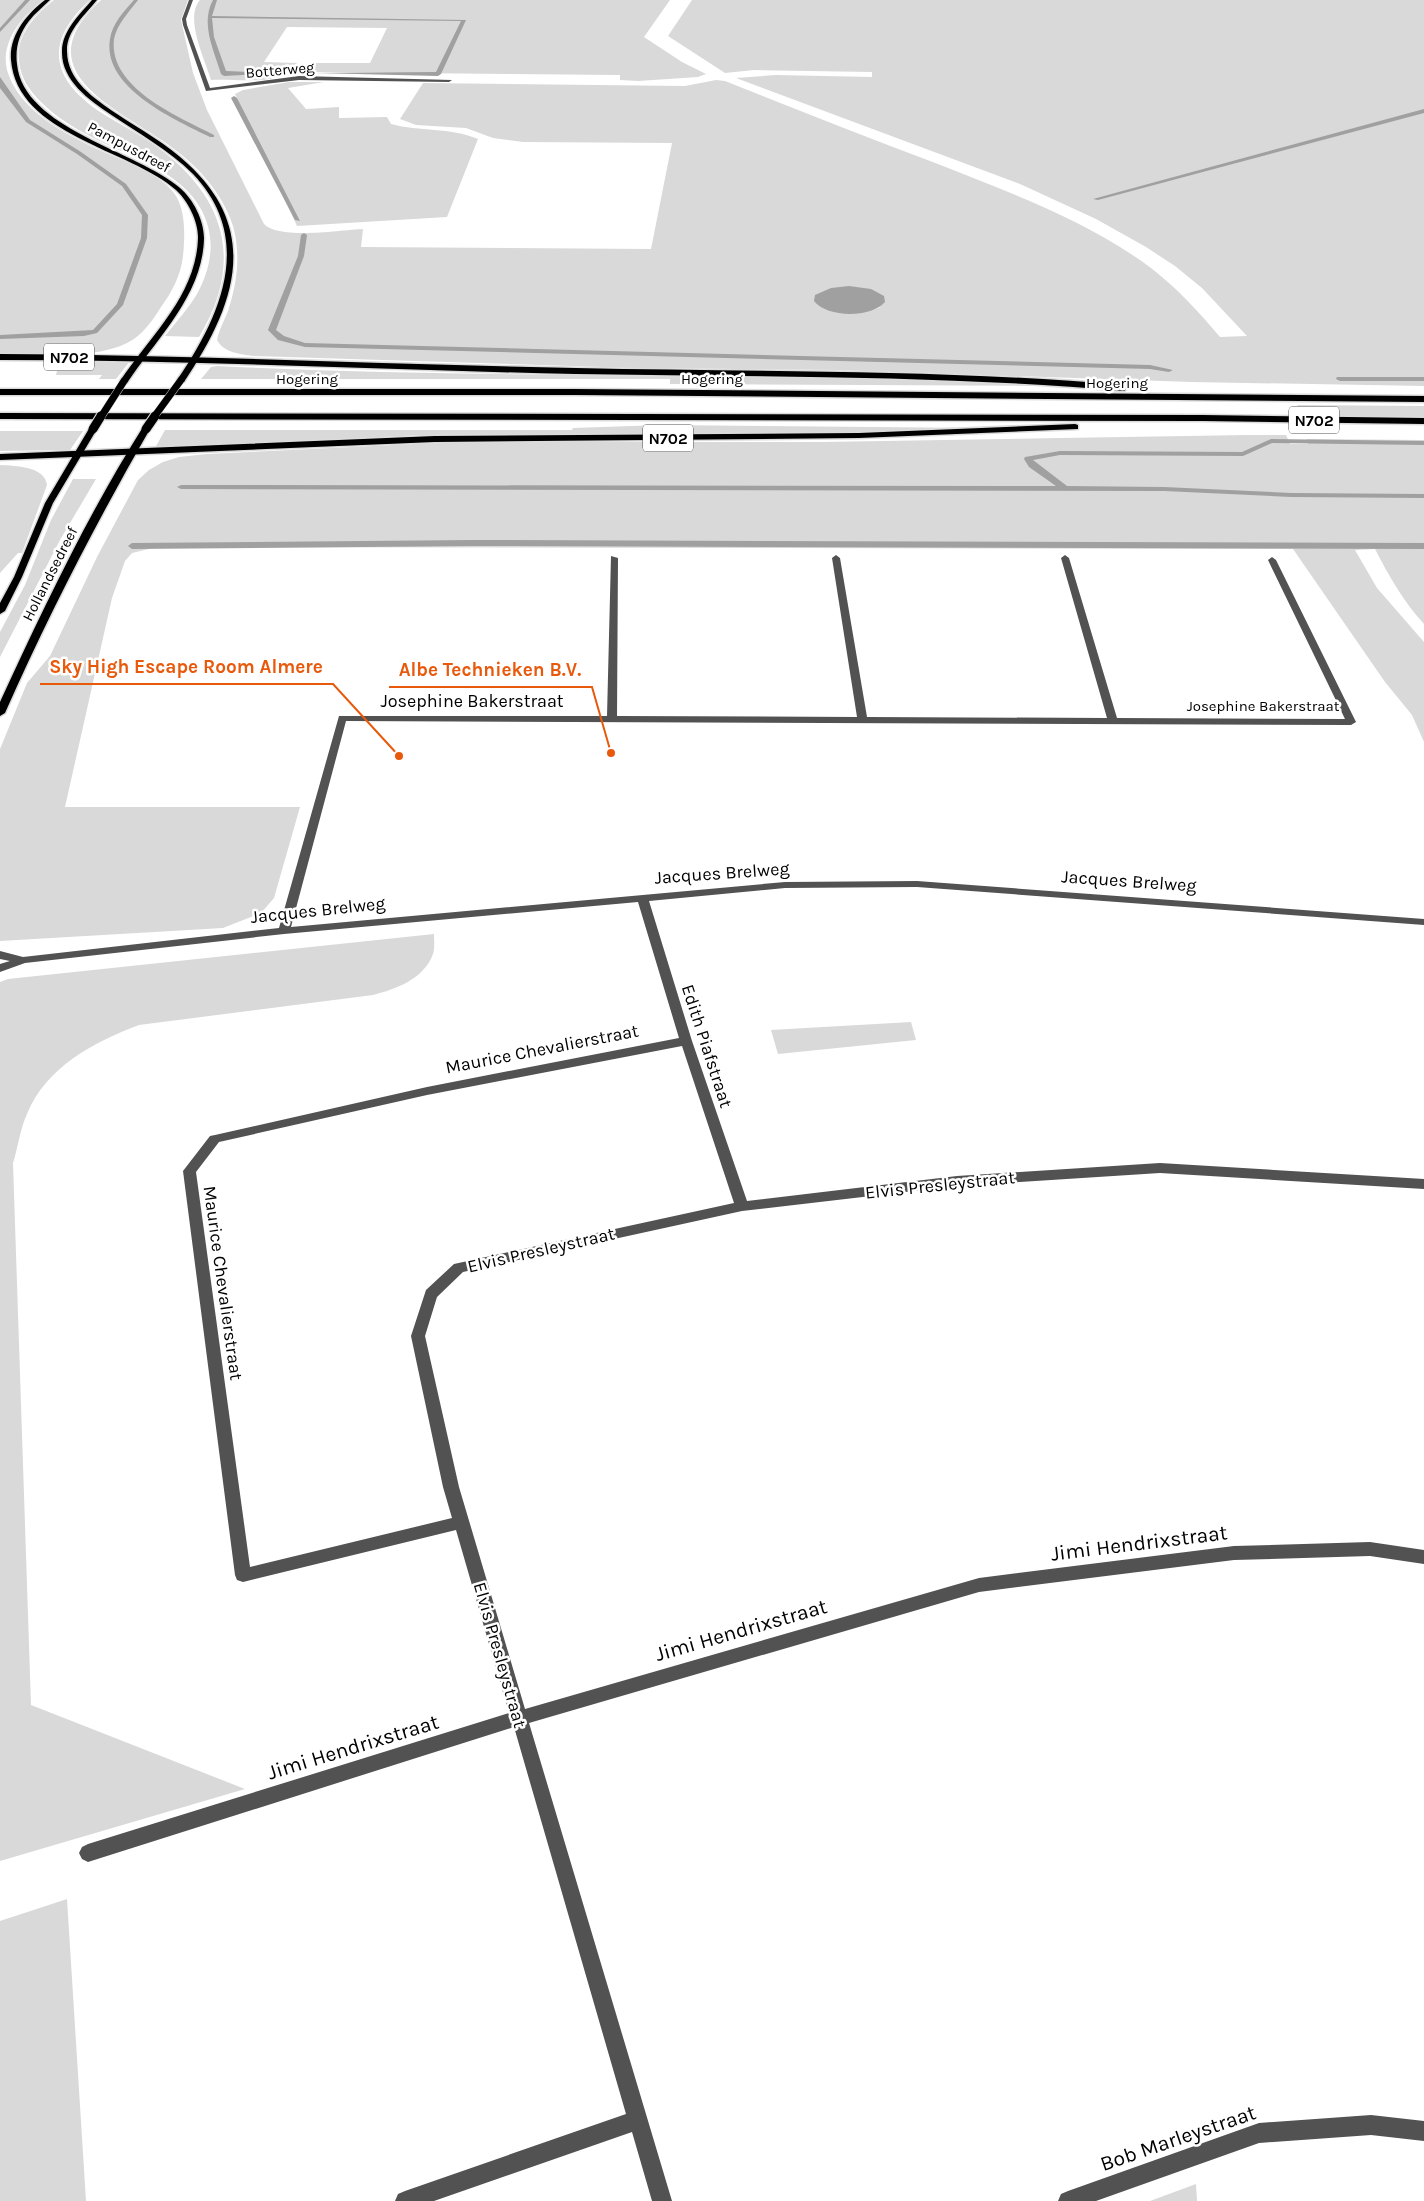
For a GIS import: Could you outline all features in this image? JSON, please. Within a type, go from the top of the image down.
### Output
[{"type":"highway","name":"N702","points":[[0,357],[137,358],[580,371],[960,376],[1046,380],[1214,397]]},
{"type":"highway","name":"Hogering","points":[[0,392],[575,392],[1424,398]]},
{"type":"highway","name":"Hogering","points":[[0,416],[1203,418],[1424,421]]},
{"type":"highway","name":"N702","points":[[0,457],[328,442],[497,438],[750,438],[983,434],[1203,418]]},
{"type":"main road","name":"Pampusdreef","points":[[48,0],[24,24],[15,40],[11,63],[19,84],[34,102],[63,126],[154,172],[178,189],[192,207],[201,234],[198,268],[191,286],[158,337],[137,358],[93,430]]},
{"type":"main road","name":"Pampusdreef","points":[[95,0],[82,12],[67,36],[64,52],[73,80],[99,106],[166,147],[184,162],[201,180],[226,222],[231,246],[230,277],[224,302],[209,337],[146,429]]},
{"type":"main road","name":"Hollandsedreef","points":[[0,713],[28,650],[79,549],[146,429]]},
{"type":"main road","name":"Hollandsedreef","points":[[0,612],[18,577],[49,503],[76,454],[93,430]]},
{"type":"street","name":"Botterweg","points":[[191,0],[184,19],[185,25],[208,90],[299,78],[449,80]]},
{"type":"street","points":[[612,717],[614,558]]},
{"type":"street","points":[[836,558],[862,719]]},
{"type":"street","points":[[1065,558],[1113,720]]},
{"type":"street","name":"Josephine Bakerstraat","points":[[284,931],[342,718],[612,717],[1351,722],[1272,560]]},
{"type":"street","name":"Jacques Brelweg","points":[[0,968],[24,960],[284,931],[786,885],[917,884],[1124,898],[1424,922]]},
{"type":"street","name":"Edith Piafstraat","points":[[642,897],[686,1040],[742,1206]]},
{"type":"street","name":"Jacques Brelweg","points":[[0,956],[24,960]]},
{"type":"street","name":"Maurice Chevalierstraat","points":[[462,1522],[243,1575],[189,1171],[214,1139],[427,1091],[686,1040]]},
{"type":"street","name":"Elvis Presleystraat","points":[[662,2201],[451,1487],[418,1336],[431,1294],[459,1268],[742,1206],[957,1180],[1160,1168],[1424,1184]]},
{"type":"street","name":"Jimi Hendrixstraat","points":[[88,1853],[519,1718],[979,1585],[1234,1553],[1370,1549],[1424,1557]]},
{"type":"street","points":[[405,2201],[638,2120]]},
{"type":"street","name":"Bob Marleystraat","points":[[1068,2201],[1259,2133],[1371,2125],[1424,2131]]},
{"type":"shaded area","points":[[0,0],[43,0],[35,6],[14,31],[7,50],[7,70],[14,87],[25,101],[38,114],[70,135],[156,177],[174,193],[181,207],[184,223],[184,248],[182,263],[175,283],[147,327],[132,340],[113,348],[98,352],[65,355],[0,354]]},
{"type":"shaded area","points":[[54,0],[90,0],[71,21],[60,43],[61,67],[66,79],[75,91],[91,106],[147,140],[173,160],[194,181],[210,203],[220,228],[224,253],[222,280],[214,308],[199,337],[165,336],[197,294],[206,274],[210,256],[210,238],[207,221],[199,206],[174,179],[141,160],[67,123],[41,102],[23,78],[19,51],[24,34],[34,19]]},
{"type":"shaded area","points":[[101,0],[188,0],[181,20],[193,73],[207,110],[264,224],[272,229],[283,232],[311,233],[363,229],[361,247],[651,249],[672,143],[523,142],[493,138],[466,128],[416,125],[400,119],[423,83],[685,86],[716,80],[725,81],[987,183],[1072,221],[1126,251],[1151,268],[1204,318],[1220,337],[1247,336],[1202,288],[1175,266],[1146,247],[1096,219],[1020,184],[736,78],[776,75],[872,77],[872,72],[754,70],[725,73],[668,36],[692,0],[1424,0],[1424,386],[1192,382],[835,370],[635,368],[254,356],[233,352],[224,348],[217,340],[228,311],[236,280],[237,247],[229,215],[210,183],[184,156],[107,104],[88,88],[75,69],[71,49],[79,26]],"holes":[[[818,305],[881,307],[858,313],[849,313],[833,311]]]},
{"type":"shaded area","points":[[200,0],[670,0],[644,37],[682,62],[706,74],[698,77],[638,81],[620,80],[620,75],[306,72],[315,63],[370,63],[387,28],[287,27],[264,62],[297,63],[290,71],[270,79],[211,80],[195,28],[194,17]]},
{"type":"shaded area","points":[[289,82],[324,82],[288,88],[306,109],[339,107],[339,118],[387,117],[391,124],[445,131],[478,139],[447,217],[297,226],[235,94],[243,90]]},
{"type":"shaded area","points":[[849,286],[871,289],[884,296],[885,302],[870,311],[849,314],[829,311],[820,307],[814,301],[815,295],[831,288]]},
{"type":"shaded area","points":[[87,361],[130,361],[116,379],[99,379],[102,375],[56,375],[57,371]]},
{"type":"shaded area","points":[[211,367],[424,373],[942,380],[1045,384],[1045,386],[670,384],[670,379],[201,379]]},
{"type":"shaded area","points":[[1297,405],[1424,406],[1424,417],[1304,416]]},
{"type":"shaded area","points":[[662,425],[980,428],[980,430],[875,433],[423,435],[155,448],[165,430],[572,430],[573,428]]},
{"type":"shaded area","points":[[0,431],[83,431],[70,450],[0,451]]},
{"type":"shaded area","points":[[1286,435],[1290,444],[1308,444],[1307,439],[1424,440],[1424,624],[1397,588],[1375,549],[1355,550],[1377,588],[1424,642],[1424,742],[1412,715],[1385,682],[1293,549],[157,547],[132,553],[125,561],[112,598],[65,807],[300,807],[274,898],[261,913],[223,928],[0,941],[0,749],[27,683],[50,656],[97,557],[138,480],[149,470],[163,462],[179,457],[207,454],[456,442],[823,442]]},
{"type":"shaded area","points":[[0,465],[28,468],[41,474],[47,485],[22,553],[18,553],[0,573]]},
{"type":"shaded area","points":[[73,479],[96,479],[60,540],[0,657],[0,632],[25,585],[51,520]]},
{"type":"shaded area","points":[[434,934],[433,954],[423,970],[408,982],[382,993],[139,1025],[105,1039],[73,1058],[59,1070],[35,1097],[27,1114],[13,1163],[31,1705],[245,1789],[0,1861],[0,982],[8,979]]},
{"type":"shaded area","points":[[911,1022],[916,1040],[778,1054],[771,1030]]},
{"type":"shaded area","points":[[67,1899],[86,2201],[0,2201],[0,1921]]},
{"type":"shaded area","points":[[1196,2184],[1197,2201],[1150,2201]]},
{"type":"waterway","points":[[0,31],[28,0]]},
{"type":"waterway","points":[[136,0],[125,13],[112,39],[112,56],[118,71],[130,85],[163,110],[212,136]]},
{"type":"waterway","points":[[209,17],[215,0]]},
{"type":"waterway","points":[[209,17],[464,20],[438,74],[317,73]]},
{"type":"waterway","points":[[209,17],[212,37],[224,74]]},
{"type":"waterway","points":[[224,73],[273,73]]},
{"type":"waterway","points":[[0,79],[3,88],[28,121],[79,153],[124,185],[145,215],[144,238],[120,305],[95,332],[0,337]]},
{"type":"waterway","points":[[234,98],[298,220]]},
{"type":"waterway","points":[[1096,199],[1424,111]]},
{"type":"waterway","points":[[304,235],[301,256],[272,330],[281,338],[305,345],[1150,367],[1169,370]]},
{"type":"waterway","points":[[1340,379],[1424,379]]},
{"type":"waterway","points":[[1064,488],[1032,465],[1028,459],[1060,453],[1243,454],[1271,441],[1424,443]]},
{"type":"waterway","points":[[181,487],[1164,489],[1291,495],[1424,496]]},
{"type":"waterway","points":[[132,546],[471,543],[1424,546]]},
{"type":"place","name":"Albe Technieken B.V.","points":[[611,753]]},
{"type":"place","name":"Sky High Escape Room Almere","points":[[399,756]]}]
